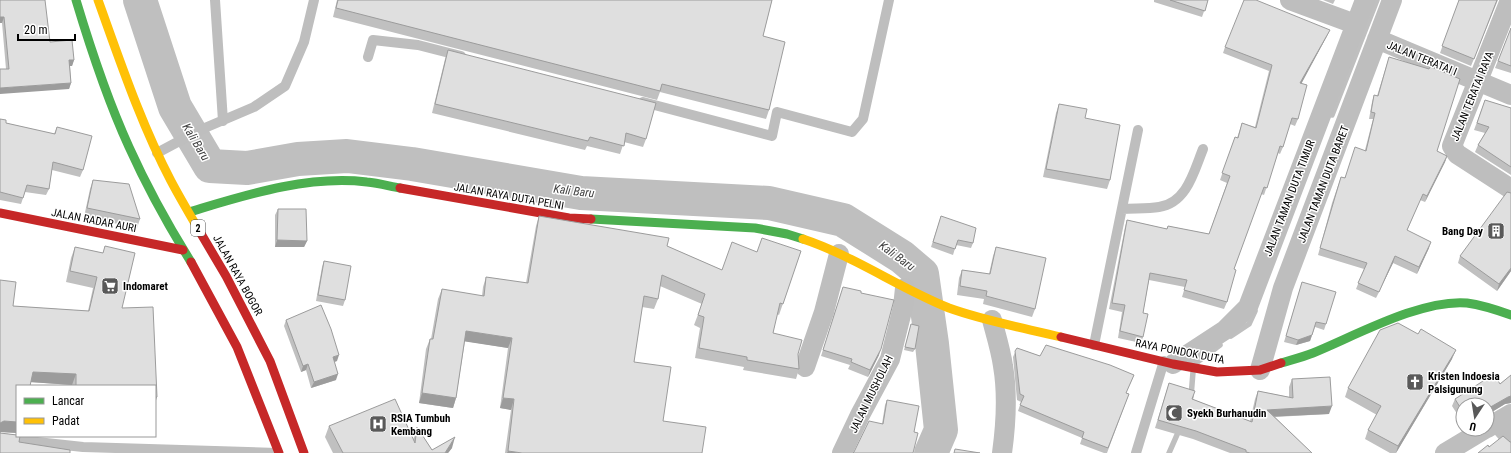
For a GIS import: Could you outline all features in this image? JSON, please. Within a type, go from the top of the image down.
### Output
[{"type":"main road","name":"2","points":[[76,0],[93,54],[124,135],[150,190],[236,346],[255,388],[278,453]]},
{"type":"main road","name":"JALAN RAYA BOGOR","points":[[98,0],[130,88],[157,153],[171,182],[226,276],[270,361],[304,453]]},
{"type":"main road","name":"JALAN RAYA DUTA PELNI","points":[[189,212],[243,196],[294,184],[344,180],[367,182],[466,201],[569,218],[755,228],[810,240],[827,247],[909,290]]},
{"type":"main road","name":"JALAN RADAR AURI","points":[[0,213],[183,250]]},
{"type":"main road","name":"RAYA PONDOK DUTA","points":[[909,290],[950,308],[992,320],[1173,364],[1217,372],[1260,370],[1310,354],[1423,308],[1443,304],[1466,303],[1487,307],[1511,315]]},
{"type":"street","points":[[1290,0],[1355,24]]},
{"type":"street","name":"JALAN TAMAN DUTA TIMUR","points":[[1173,364],[1225,330],[1248,307],[1365,0]]},
{"type":"street","name":"JALAN TAMAN DUTA BARET","points":[[1260,370],[1283,288],[1392,0]]},
{"type":"street","name":"JALAN TERATAI RAYA","points":[[1510,0],[1479,81],[1455,135],[1452,146],[1456,154],[1511,189]]},
{"type":"street","name":"JALAN TERATAI I","points":[[1377,39],[1511,95]]},
{"type":"street","points":[[805,367],[824,312],[839,254]]},
{"type":"street","name":"JALAN MUSHOLAH","points":[[842,453],[860,414],[890,359],[903,307],[909,290]]},
{"type":"street","points":[[992,320],[1006,384],[1006,406],[1002,453]]},
{"type":"street","points":[[1495,423],[1511,438]]},
{"type":"street","points":[[1445,453],[1472,437]]},
{"type":"lane","points":[[215,0],[223,122]]},
{"type":"lane","points":[[157,153],[194,133],[223,122],[254,107],[285,86],[304,42],[314,0]]},
{"type":"lane","points":[[634,100],[772,136],[777,112],[852,132],[863,119],[888,0]]},
{"type":"lane","points":[[368,57],[373,40],[418,45],[472,59]]},
{"type":"lane","points":[[1094,345],[1138,130]]},
{"type":"lane","points":[[1122,209],[1160,207],[1176,201],[1186,189],[1203,148]]},
{"type":"lane","points":[[1136,453],[1173,364]]},
{"type":"lane","points":[[0,438],[82,450],[278,453]]},
{"type":"building","points":[[0,0],[45,0],[50,42],[72,40],[74,60],[69,60],[71,83],[0,88],[0,69],[9,69],[4,17],[0,17]]},
{"type":"building","points":[[338,0],[772,0],[763,36],[785,42],[769,110],[662,84],[660,91],[336,8]]},
{"type":"building","points":[[1170,0],[1208,0],[1205,11]]},
{"type":"building","points":[[1244,0],[1256,0],[1330,30],[1300,83],[1307,85],[1298,119],[1292,118],[1283,147],[1280,146],[1267,188],[1264,187],[1234,269],[1236,270],[1227,302],[1184,290],[1187,280],[1150,273],[1143,313],[1148,314],[1143,337],[1120,331],[1125,305],[1112,303],[1127,220],[1167,229],[1168,226],[1209,234],[1230,176],[1222,173],[1235,137],[1238,138],[1242,123],[1256,128],[1272,65],[1225,47]]},
{"type":"building","points":[[1459,0],[1497,0],[1474,59],[1442,46]]},
{"type":"building","points":[[1511,28],[1511,66],[1498,61]]},
{"type":"building","points":[[448,50],[656,103],[646,139],[626,133],[624,146],[590,137],[588,141],[435,104]]},
{"type":"building","points":[[1389,57],[1429,69],[1430,67],[1434,68],[1460,79],[1437,151],[1447,156],[1427,196],[1423,194],[1407,230],[1431,242],[1419,267],[1395,256],[1379,292],[1358,283],[1367,263],[1320,248],[1341,177],[1345,178],[1355,147],[1366,151],[1375,113],[1371,112],[1374,95],[1378,96]]},
{"type":"building","points":[[1485,100],[1511,108],[1511,167],[1478,145],[1489,127],[1477,123]]},
{"type":"building","points":[[1059,104],[1087,109],[1085,118],[1120,125],[1110,180],[1046,169]]},
{"type":"building","points":[[0,119],[6,120],[6,123],[55,134],[57,127],[92,136],[83,170],[53,162],[49,189],[27,185],[23,198],[0,192]]},
{"type":"building","points":[[93,180],[129,184],[140,219],[87,208]]},
{"type":"building","name":"Bang Day","points":[[1507,192],[1511,193],[1511,268],[1499,284],[1460,256]]},
{"type":"building","points":[[278,209],[306,209],[307,241],[277,240]]},
{"type":"building","points":[[539,216],[669,238],[667,246],[722,270],[732,242],[757,252],[762,238],[801,251],[783,304],[780,303],[773,333],[802,340],[798,354],[799,369],[747,360],[747,357],[699,348],[704,317],[698,315],[705,294],[662,275],[658,299],[644,296],[634,362],[671,367],[663,421],[706,427],[702,453],[522,453],[508,451],[514,399],[503,398],[512,338],[466,331],[456,398],[422,393],[430,339],[433,339],[442,289],[484,296],[486,277],[528,283]]},
{"type":"building","points":[[941,216],[976,228],[973,243],[958,240],[955,249],[933,242]]},
{"type":"building","points":[[105,246],[135,253],[122,308],[153,307],[157,397],[156,385],[76,385],[76,374],[33,372],[30,385],[16,385],[16,422],[4,421],[0,423],[0,280],[16,282],[13,306],[89,311],[97,277],[70,271],[75,247],[103,253]]},
{"type":"building","points":[[996,247],[1046,258],[1035,309],[986,296],[987,291],[960,286],[962,270],[990,274]]},
{"type":"building","points":[[324,261],[351,266],[345,300],[318,295]]},
{"type":"building","points":[[1302,282],[1336,292],[1326,324],[1316,322],[1312,335],[1298,340],[1286,336]]},
{"type":"building","points":[[843,287],[861,291],[861,293],[894,300],[881,349],[870,370],[851,362],[852,359],[823,350]]},
{"type":"building","points":[[321,305],[331,329],[339,355],[333,357],[338,374],[314,382],[308,364],[303,366],[286,320]]},
{"type":"building","points":[[1398,323],[1418,334],[1421,329],[1456,350],[1398,446],[1368,430],[1381,406],[1348,388],[1380,330]]},
{"type":"building","points":[[911,324],[919,326],[915,349],[905,347]]},
{"type":"building","points":[[1046,345],[1110,365],[1134,375],[1126,393],[1129,394],[1108,448],[1082,438],[1084,432],[1020,405],[1024,396],[1020,394],[1015,351],[1017,348],[1040,356]]},
{"type":"building","points":[[1494,374],[1500,384],[1511,375],[1511,396],[1495,404],[1495,397],[1458,397]]},
{"type":"building","points":[[1330,377],[1332,406],[1267,410],[1312,453],[1250,453],[1246,452],[1246,450],[1196,431],[1158,420],[1169,383],[1195,391],[1192,399],[1252,422],[1258,391],[1293,398],[1292,379]]},
{"type":"building","name":"RSIA Tumbuh Kembang","points":[[395,399],[415,443],[417,427],[432,450],[455,437],[445,453],[343,453],[329,426]]},
{"type":"building","points":[[887,400],[919,406],[914,432],[918,433],[913,453],[853,453],[869,421],[883,424]]},
{"type":"building","points":[[0,433],[16,435],[16,437],[20,437],[19,442],[70,450],[70,453],[0,453]]},
{"type":"building","points":[[1503,436],[1511,442],[1511,453],[1478,453],[1488,445],[1489,447]]},
{"type":"building","points":[[955,449],[980,453],[954,453]]},
{"type":"waterway","name":"Kali Baru","points":[[140,0],[175,107],[210,166],[247,168],[298,159],[347,156],[412,164],[581,193],[769,203],[843,220],[902,257],[922,274],[932,344],[941,430],[931,453]]},
{"type":"waterway","points":[[1332,115],[1377,0]]},
{"type":"waterway","points":[[1231,336],[1249,324],[1255,311]]},
{"type":"waterway","points":[[1196,363],[1220,345]]},
{"type":"waterway","points":[[1191,397],[1193,372]]},
{"type":"waterway","points":[[1169,453],[1180,428]]},
{"type":"traffic: fast","points":[[76,0],[100,74],[121,129],[150,191],[191,262]]},
{"type":"traffic: fast","points":[[189,212],[254,193],[321,181],[367,182],[400,188]]},
{"type":"traffic: fast","points":[[591,219],[755,228],[787,234],[803,239]]},
{"type":"traffic: fast","points":[[1281,363],[1309,354],[1388,320],[1429,307],[1449,303],[1467,303],[1484,306],[1511,315]]},
{"type":"traffic: slow","points":[[98,0],[150,137],[171,181],[200,232]]},
{"type":"traffic: slow","points":[[803,239],[840,254],[930,300],[949,308],[991,321],[1061,337]]},
{"type":"traffic: jam","points":[[400,188],[569,218],[591,219]]},
{"type":"traffic: jam","points":[[0,213],[183,250]]},
{"type":"traffic: jam","points":[[200,232],[226,276],[270,361],[304,453]]},
{"type":"traffic: jam","points":[[191,262],[237,347],[279,453]]},
{"type":"traffic: jam","points":[[1061,337],[1173,364],[1217,372],[1260,370],[1281,363]]},
{"type":"place","name":"Bang Day","points":[[1496,231]]},
{"type":"place","name":"Indomaret","points":[[110,286]]},
{"type":"place","name":"Kristen Indoesia Palsigunung","points":[[1415,382]]},
{"type":"place","name":"Syekh Burhanudin","points":[[1174,413]]},
{"type":"place","name":"RSIA Tumbuh Kembang","points":[[378,424]]}]
